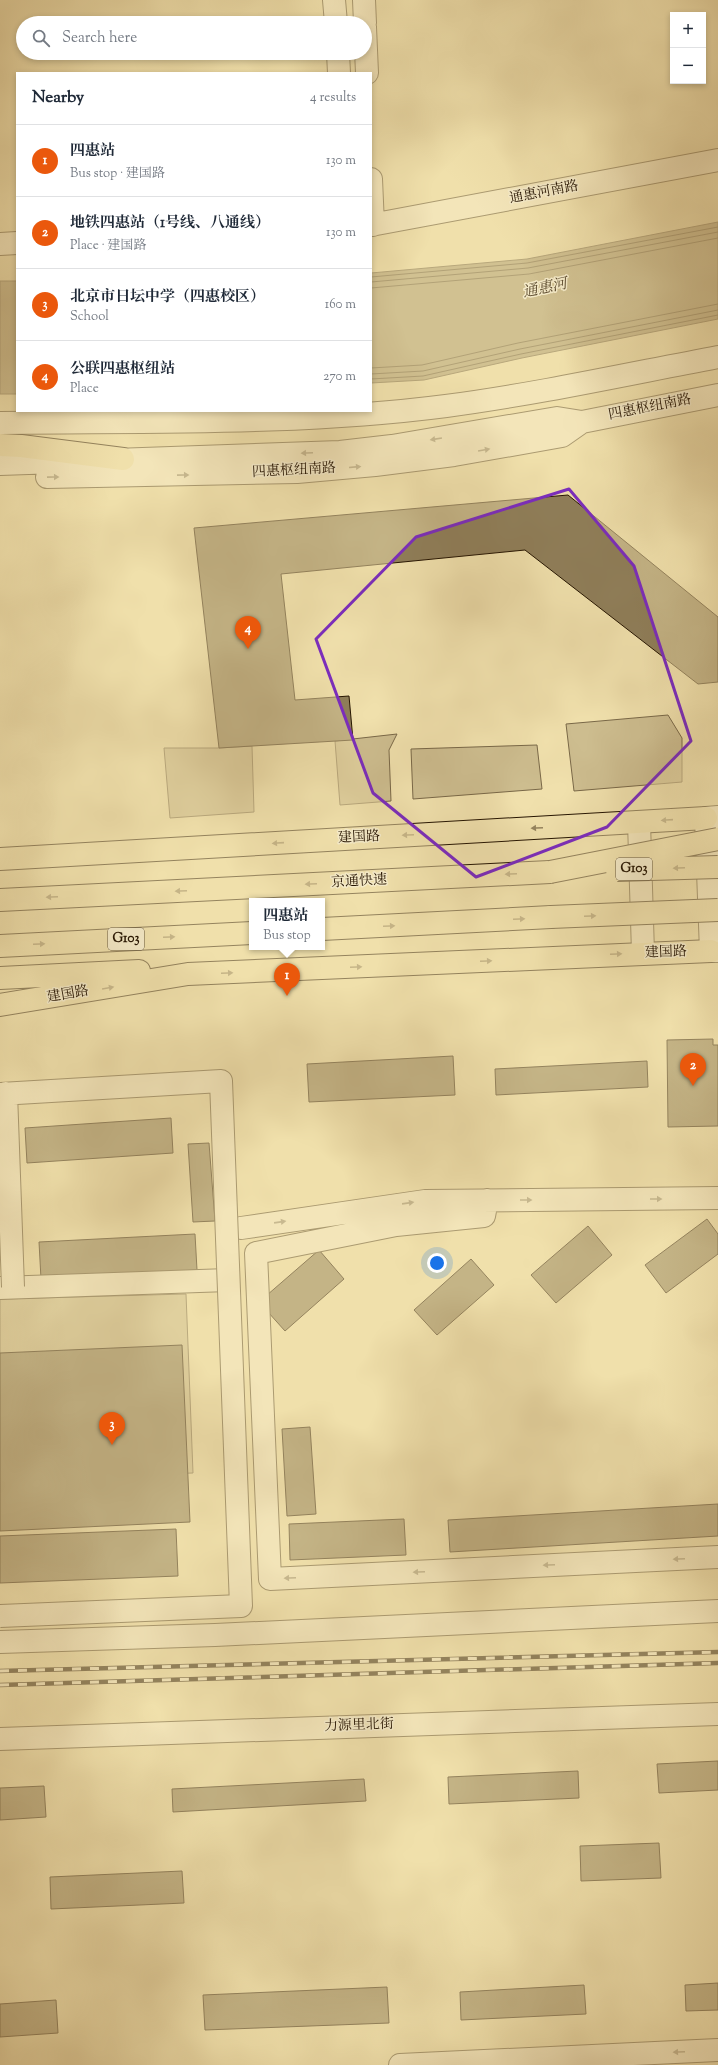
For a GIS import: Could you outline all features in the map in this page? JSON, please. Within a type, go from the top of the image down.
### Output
[{"type":"main road","points":[[0,445],[22,446],[123,459]]},
{"type":"main road","name":"建国路","points":[[0,860],[712,817]]},
{"type":"main road","points":[[550,872],[718,839]]},
{"type":"main road","name":"京通快速","points":[[0,900],[550,872],[718,867]]},
{"type":"main road","points":[[325,929],[718,910]]},
{"type":"main road","name":"G103","points":[[0,946],[249,933]]},
{"type":"main road","name":"建国路","points":[[0,1005],[188,974],[715,951]]},
{"type":"main road","points":[[0,978],[147,970],[188,974]]},
{"type":"street","points":[[334,0],[335,16]]},
{"type":"street","points":[[364,0],[365,16]]},
{"type":"street","points":[[338,60],[339,72]]},
{"type":"street","points":[[366,60],[367,72]]},
{"type":"street","name":"通惠河南路","points":[[372,225],[718,160]]},
{"type":"street","points":[[0,244],[16,243]]},
{"type":"street","points":[[0,423],[302,418],[446,406],[552,389],[718,357]]},
{"type":"street","name":"四惠枢纽南路","points":[[0,464],[340,452],[392,446],[557,418],[582,422],[718,395]]},
{"type":"street","name":"四惠枢纽南路","points":[[0,477],[297,472],[375,465],[454,455],[562,436],[582,422]]},
{"type":"street","points":[[712,817],[715,951]]},
{"type":"street","points":[[639,822],[643,953]]},
{"type":"street","points":[[0,1616],[241,1606],[221,1081],[3,1093],[6,1288],[228,1280]]},
{"type":"street","points":[[241,1228],[425,1201],[718,1198]]},
{"type":"street","points":[[487,1200],[484,1216],[396,1225],[256,1253],[270,1579],[718,1557]]},
{"type":"street","points":[[0,1642],[215,1635],[718,1611]]},
{"type":"street","name":"力源里北街","points":[[0,1739],[718,1714]]},
{"type":"street","points":[[400,2065],[718,2050]]},
{"type":"highlighted area","points":[[569,489],[634,566],[691,741],[607,827],[476,877],[373,793],[316,639],[416,537]]},
{"type":"shaded area","points":[[668,715],[682,738],[682,782],[574,791],[566,724]]},
{"type":"shaded area","points":[[397,734],[389,750],[391,801],[340,805],[335,741]]},
{"type":"shaded area","points":[[537,745],[542,789],[413,799],[411,749]]},
{"type":"shaded area","points":[[252,746],[254,812],[170,818],[164,748],[219,748]]},
{"type":"shaded area","points":[[186,1294],[193,1473],[0,1479],[0,1299]]},
{"type":"water","name":"通惠河","points":[[718,222],[718,319],[522,358],[424,380],[372,383],[372,273],[527,259]]},
{"type":"water","points":[[0,281],[16,281],[16,394],[0,394]]},
{"type":"building","points":[[568,495],[718,617],[718,682],[698,684],[525,550],[281,574],[295,700],[349,696],[353,740],[219,748],[194,528]]},
{"type":"building","points":[[713,1039],[713,1045],[718,1045],[718,1126],[668,1127],[667,1040]]},
{"type":"building","points":[[453,1056],[455,1095],[309,1102],[307,1064]]},
{"type":"building","points":[[647,1061],[648,1087],[496,1095],[495,1069]]},
{"type":"building","points":[[171,1118],[173,1153],[27,1163],[25,1128]]},
{"type":"building","points":[[209,1143],[215,1221],[193,1222],[188,1144]]},
{"type":"building","points":[[707,1219],[718,1234],[718,1254],[666,1293],[645,1265]]},
{"type":"building","points":[[588,1226],[612,1255],[556,1303],[531,1275]]},
{"type":"building","points":[[195,1234],[197,1270],[41,1279],[39,1242]]},
{"type":"building","points":[[319,1250],[344,1279],[285,1331],[259,1302]]},
{"type":"building","points":[[471,1259],[494,1285],[437,1335],[414,1310]]},
{"type":"building","points":[[182,1345],[190,1522],[0,1531],[0,1353]]},
{"type":"building","points":[[310,1427],[316,1514],[287,1516],[282,1429]]},
{"type":"building","points":[[718,1504],[718,1536],[450,1552],[448,1520]]},
{"type":"building","points":[[404,1519],[406,1555],[290,1560],[289,1524]]},
{"type":"building","points":[[176,1529],[178,1576],[0,1583],[0,1536]]},
{"type":"building","points":[[718,1761],[718,1790],[659,1793],[657,1764]]},
{"type":"building","points":[[578,1771],[579,1798],[449,1804],[448,1777]]},
{"type":"building","points":[[364,1779],[366,1801],[173,1812],[172,1789]]},
{"type":"building","points":[[44,1786],[46,1817],[0,1820],[0,1788]]},
{"type":"building","points":[[659,1843],[661,1878],[581,1881],[580,1846]]},
{"type":"building","points":[[182,1871],[184,1903],[51,1909],[50,1877]]},
{"type":"building","points":[[718,1983],[718,2010],[686,2011],[685,1985]]},
{"type":"building","points":[[584,1985],[586,2014],[461,2020],[460,1992]]},
{"type":"building","points":[[387,1987],[389,2023],[205,2030],[203,1995]]},
{"type":"building","points":[[56,2000],[58,2033],[0,2037],[0,2004]]},
{"type":"railway","points":[[0,1671],[718,1652]]},
{"type":"railway","points":[[0,1685],[718,1663]]},
{"type":"place","name":"公联四惠枢纽站","points":[[248,649]]},
{"type":"place","name":"四惠站","points":[[287,996]]},
{"type":"place","name":"地铁四惠站（1号线、八通线）","points":[[693,1086]]},
{"type":"place","name":"北京市日坛中学（四惠校区）","points":[[112,1445]]}]
